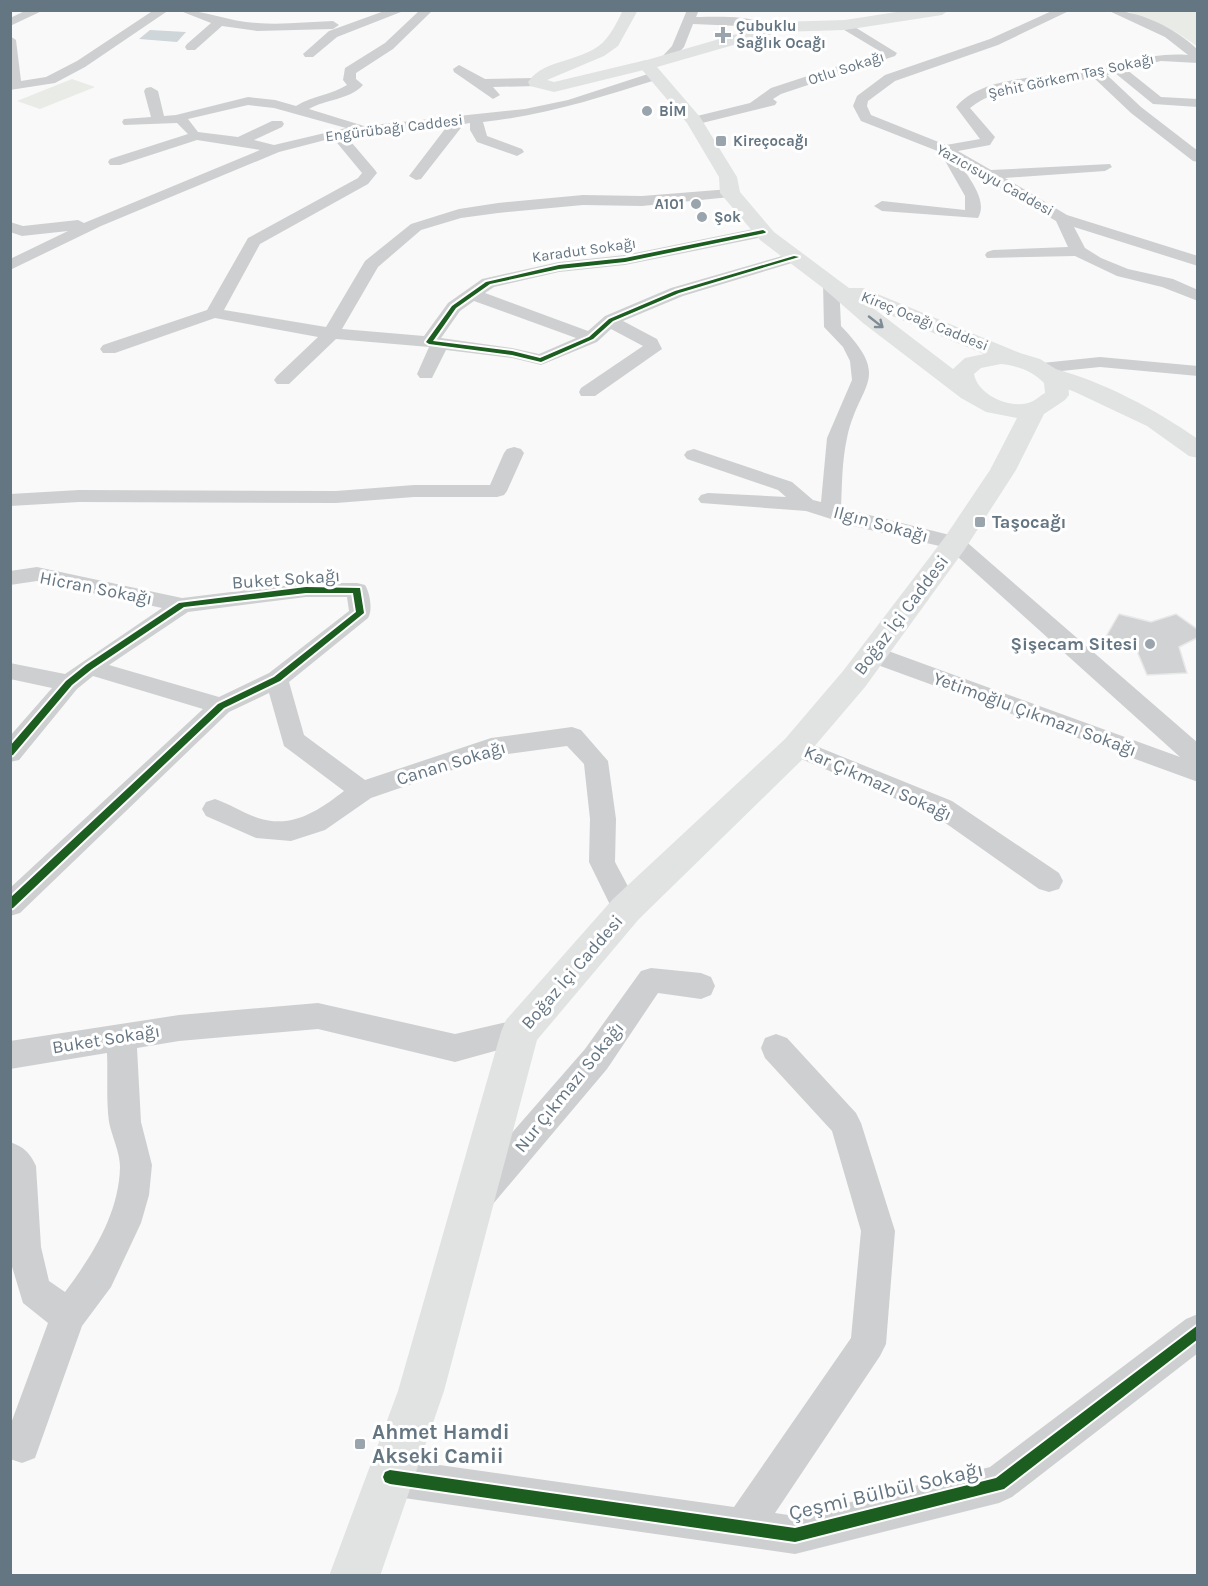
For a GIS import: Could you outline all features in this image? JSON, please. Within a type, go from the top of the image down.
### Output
[{"type":"main road","points":[[631,10],[612,43],[598,53],[542,75],[536,82],[554,87],[650,70],[813,27]]},
{"type":"main road","points":[[650,70],[666,59],[778,27],[845,25],[942,10]]},
{"type":"main road","name":"Kireç Ocağı Caddesi","points":[[650,70],[694,121],[728,177],[729,193],[763,232],[974,397]]},
{"type":"main road","name":"Kireç Ocağı Caddesi","points":[[831,283],[1083,387],[1156,421]]},
{"type":"main road","points":[[1003,470],[1001,446],[974,397],[962,385],[961,376],[964,368],[986,358],[1017,359]]},
{"type":"main road","name":"Boğaz İçi Caddesi","points":[[354,1575],[421,1391],[520,1032],[627,909],[796,747],[872,654],[955,543],[1003,470],[1040,407],[1057,395],[1056,382],[1047,372]]},
{"type":"main road","points":[[974,397],[1005,409],[1040,407],[1075,401],[1099,404],[1156,421],[1197,451]]},
{"type":"street","points":[[10,23],[38,10]]},
{"type":"street","points":[[10,39],[13,86],[50,80],[81,64],[163,10]]},
{"type":"street","points":[[184,10],[219,22],[257,27],[333,25]]},
{"type":"street","points":[[309,54],[333,34],[400,10]]},
{"type":"street","points":[[299,110],[317,99],[334,98],[356,85],[349,80],[350,71],[389,46],[427,10]]},
{"type":"street","name":"Yazıcısuyu Caddesi","points":[[1065,10],[994,42],[890,78],[862,99],[860,106],[866,118],[945,149],[1062,218],[1078,251]]},
{"type":"street","points":[[1113,10],[1172,36],[1187,45],[1197,58]]},
{"type":"street","points":[[299,26],[311,15]]},
{"type":"street","points":[[666,59],[678,47],[690,16],[746,23],[768,30]]},
{"type":"street","points":[[191,47],[219,22]]},
{"type":"street","name":"Otlu Sokağı","points":[[753,107],[776,91],[891,54],[845,25]]},
{"type":"street","name":"Şehit Görkem Taş Sokağı","points":[[945,149],[985,142],[988,137],[976,125],[963,106],[972,97],[993,90],[1047,79],[1097,73],[1158,57],[1197,58]]},
{"type":"street","points":[[1117,68],[1158,101],[1197,103]]},
{"type":"street","points":[[459,69],[482,83],[495,98]]},
{"type":"street","name":"Engürübağı Caddesi","points":[[10,265],[96,223],[274,149],[336,133],[525,113],[571,103],[650,70]]},
{"type":"street","points":[[1097,73],[1136,110],[1197,158]]},
{"type":"street","points":[[862,80],[890,78]]},
{"type":"street","points":[[482,83],[536,82]]},
{"type":"street","points":[[694,121],[843,83]]},
{"type":"street","points":[[151,91],[158,119]]},
{"type":"street","points":[[182,118],[190,100]]},
{"type":"street","points":[[129,122],[182,118],[248,101],[275,104],[370,130]]},
{"type":"street","points":[[476,117],[477,130],[482,139],[517,152]]},
{"type":"street","points":[[182,118],[196,136]]},
{"type":"street","points":[[416,176],[460,119]]},
{"type":"street","points":[[240,141],[277,124]]},
{"type":"street","points":[[214,313],[254,241],[363,181],[370,173],[336,133]]},
{"type":"street","points":[[115,162],[196,136],[240,141],[274,149]]},
{"type":"street","points":[[882,206],[973,215],[972,196],[945,149]]},
{"type":"street","points":[[986,175],[1105,167]]},
{"type":"street","points":[[283,380],[331,334],[371,264],[416,227],[459,214],[498,208],[583,201],[642,201],[729,193]]},
{"type":"street","points":[[1062,218],[1197,261]]},
{"type":"street","points":[[10,227],[22,231],[96,223]]},
{"type":"street","name":"Karadut Sokağı","points":[[426,374],[434,343],[454,308],[488,283],[559,267],[625,260],[763,232]]},
{"type":"street","points":[[993,255],[1078,251],[1123,273],[1167,283],[1197,296]]},
{"type":"street","points":[[109,349],[214,313],[261,325],[434,343],[512,353],[541,360],[591,338],[611,320],[677,292],[796,257]]},
{"type":"street","points":[[830,511],[837,438],[861,380],[859,362],[850,345],[833,327],[831,283]]},
{"type":"street","points":[[472,294],[591,338]]},
{"type":"street","points":[[588,392],[653,349],[651,343],[626,331],[611,320]]},
{"type":"street","points":[[1047,372],[1100,362],[1149,364],[1197,371]]},
{"type":"street","points":[[10,500],[79,496],[336,497],[414,491],[497,491],[514,453]]},
{"type":"street","name":"Ilgın Sokağı","points":[[694,455],[784,486],[808,505]]},
{"type":"street","name":"Ilgın Sokağı","points":[[708,499],[808,505],[860,521],[955,543]]},
{"type":"street","points":[[955,543],[1197,758]]},
{"type":"street","name":"Hicran Sokağı","points":[[10,578],[37,574],[182,605]]},
{"type":"street","name":"Buket Sokağı","points":[[10,753],[69,683],[89,667],[182,605],[306,590],[357,590],[360,613],[277,679],[221,706],[10,905]]},
{"type":"street","name":"Yetimoğlu Çıkmazı Sokağı","points":[[872,654],[1197,773]]},
{"type":"street","points":[[89,667],[221,706]]},
{"type":"street","points":[[10,671],[69,683]]},
{"type":"street","points":[[215,809],[261,829],[296,832],[325,820],[362,791],[293,740],[277,679]]},
{"type":"street","name":"Canan Sokağı","points":[[362,791],[491,747],[572,736],[596,761],[603,819],[602,862],[627,909]]},
{"type":"street","name":"Kar Çıkmazı Sokağı","points":[[796,747],[943,808],[1050,881]]},
{"type":"street","name":"Nur Çıkmazı Sokağı","points":[[473,1203],[596,1059],[651,980],[701,986]]},
{"type":"street","name":"Buket Sokağı","points":[[10,1055],[179,1028],[318,1016],[455,1048],[520,1032]]},
{"type":"street","points":[[22,1445],[68,1316],[99,1275],[124,1223],[133,1195],[136,1165],[125,1122],[121,1036]]},
{"type":"street","name":"Çeşmi Bülbül Sokağı","points":[[742,1528],[868,1344],[878,1230],[845,1123],[776,1048]]},
{"type":"street","points":[[10,1157],[20,1166],[24,1247],[35,1291],[68,1316]]},
{"type":"street","name":"Çeşmi Bülbül Sokağı","points":[[390,1477],[795,1535],[999,1484],[1197,1331]]},
{"type":"shaded area","points":[[1127,11],[1197,11],[1197,46],[1176,32]]},
{"type":"shaded area","points":[[150,30],[186,32],[177,42],[139,39]]},
{"type":"shaded area","points":[[72,79],[95,87],[40,109],[17,101]]},
{"type":"building","name":"Şişecam Sitesi","points":[[1119,614],[1151,622],[1176,614],[1197,629],[1197,638],[1179,647],[1187,673],[1147,675],[1137,651],[1104,640]]},
{"type":"cycle path","points":[[763,232],[625,260],[559,267],[488,283],[454,307],[429,342],[512,353],[541,360],[591,338],[611,320],[677,292],[796,257]]},
{"type":"cycle path","points":[[10,753],[69,683],[89,667],[182,605],[306,590],[357,590],[360,613],[277,679],[221,706],[10,905]]},
{"type":"cycle path","points":[[390,1477],[795,1535],[999,1484],[1198,1331]]},
{"type":"place","name":"Çubuklu Sağlık Ocağı","points":[[723,35]]},
{"type":"place","name":"BİM","points":[[647,111]]},
{"type":"place","name":"Kireçocağı","points":[[721,141]]},
{"type":"place","name":"A101","points":[[696,204]]},
{"type":"place","name":"Şok","points":[[702,217]]},
{"type":"place","name":"Taşocağı","points":[[980,522]]},
{"type":"place","name":"Şişecam Sitesi","points":[[1150,644]]},
{"type":"place","name":"Ahmet Hamdi Akseki Camii","points":[[360,1444]]}]
